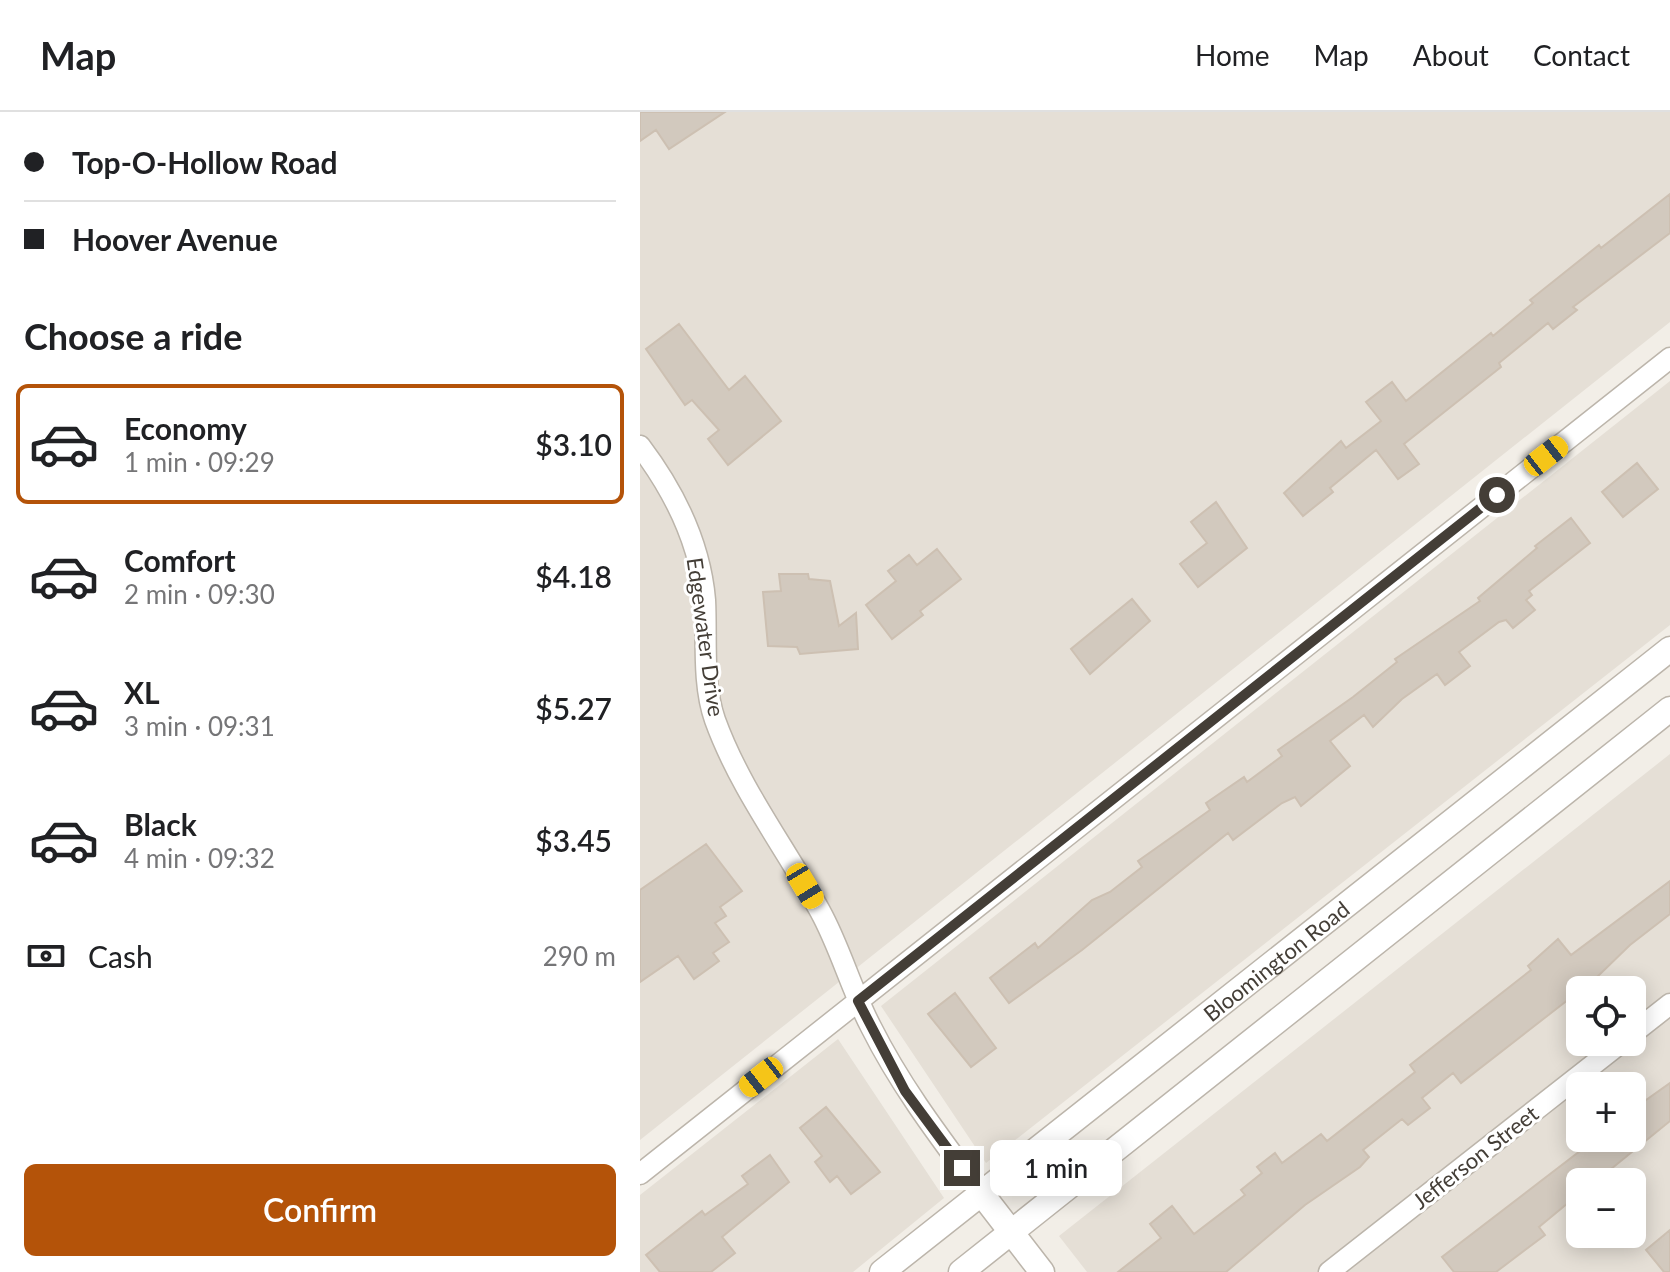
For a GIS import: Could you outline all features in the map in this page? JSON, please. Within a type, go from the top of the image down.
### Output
[{"type":"street","points":[[640,1174],[1670,358]]},
{"type":"street","name":"Edgewater Drive","points":[[640,446],[664,477],[684,514],[704,596],[707,666],[714,717],[739,777],[821,913],[858,1001],[905,1091],[981,1193]]},
{"type":"street","name":"Bloomington Road","points":[[882,1272],[1670,649]]},
{"type":"street","points":[[961,1272],[1670,709]]},
{"type":"street","points":[[1646,1023],[1670,1004]]},
{"type":"street","name":"Jefferson Street","points":[[1329,1272],[1604,1056]]},
{"type":"street","points":[[981,1193],[1042,1272]]},
{"type":"shaded area","points":[[640,112],[1670,112],[1670,322],[640,1140]]},
{"type":"shaded area","points":[[1670,381],[1670,625],[986,1163],[881,1006]]},
{"type":"shaded area","points":[[1670,754],[1670,1272],[1087,1272],[1059,1236]]},
{"type":"shaded area","points":[[838,1039],[944,1198],[853,1272],[640,1272],[640,1195]]},
{"type":"building","points":[[640,112],[725,112],[669,149],[656,130],[640,141]]},
{"type":"building","points":[[1670,194],[1670,233],[1573,307],[1577,310],[1553,329],[1548,323],[1499,363],[1501,367],[1404,444],[1419,464],[1398,479],[1376,450],[1330,488],[1333,492],[1303,516],[1284,493],[1341,441],[1346,448],[1381,421],[1366,402],[1392,382],[1406,401],[1491,333],[1493,336],[1533,303],[1530,300],[1599,245],[1601,248]]},
{"type":"building","points":[[679,324],[729,390],[745,376],[781,421],[728,465],[708,439],[719,430],[692,400],[685,405],[646,349]]},
{"type":"building","points":[[1637,463],[1658,489],[1623,517],[1602,492]]},
{"type":"building","points":[[1216,502],[1247,548],[1198,587],[1180,564],[1207,543],[1191,522]]},
{"type":"building","points":[[1571,518],[1590,543],[1529,591],[1532,595],[1526,600],[1535,610],[1513,628],[1506,620],[1499,622],[1459,652],[1470,666],[1445,685],[1437,674],[1402,699],[1373,727],[1364,715],[1330,741],[1350,766],[1322,789],[1301,806],[1295,797],[1282,803],[1233,840],[1228,833],[1082,950],[1009,1003],[990,978],[1035,943],[1038,948],[1092,900],[1110,892],[1142,867],[1138,861],[1210,810],[1206,803],[1244,777],[1247,782],[1282,756],[1278,750],[1353,697],[1397,662],[1395,659],[1480,601],[1478,598],[1537,548],[1535,546]]},
{"type":"building","points":[[937,549],[961,579],[920,611],[923,615],[892,639],[866,605],[896,581],[888,571],[909,555],[917,565]]},
{"type":"building","points":[[779,574],[808,574],[809,579],[830,581],[839,626],[856,613],[858,649],[800,654],[797,647],[768,646],[763,592],[781,591]]},
{"type":"building","points":[[1132,599],[1150,621],[1090,674],[1071,649]]},
{"type":"building","points":[[706,844],[742,891],[720,907],[726,916],[715,923],[729,942],[713,953],[719,961],[694,979],[678,956],[640,982],[640,890]]},
{"type":"building","points":[[1670,881],[1670,914],[1630,945],[1598,976],[1566,976],[1566,1001],[1461,1083],[1453,1073],[1422,1098],[1430,1108],[1408,1125],[1402,1119],[1363,1150],[1369,1157],[1360,1167],[1305,1205],[1226,1272],[1118,1272],[1161,1238],[1150,1224],[1172,1206],[1194,1234],[1245,1195],[1241,1190],[1262,1173],[1257,1167],[1275,1153],[1282,1163],[1321,1134],[1327,1141],[1415,1072],[1410,1065],[1531,970],[1528,966],[1558,939],[1571,955]]},
{"type":"building","points":[[955,993],[996,1048],[971,1067],[928,1014]]},
{"type":"building","points":[[1670,1083],[1670,1121],[1646,1141],[1646,1100]]},
{"type":"building","points":[[826,1107],[880,1172],[851,1194],[837,1176],[830,1182],[815,1162],[822,1156],[800,1128]]},
{"type":"building","points":[[1579,1152],[1632,1152],[1612,1168],[1566,1168],[1566,1205],[1539,1227],[1545,1235],[1496,1272],[1454,1272],[1442,1257]]},
{"type":"building","points":[[770,1155],[789,1182],[722,1237],[735,1253],[711,1272],[660,1272],[646,1255],[702,1211],[705,1215],[748,1184],[742,1176]]},
{"type":"building","points":[[1670,1230],[1670,1272],[1664,1272],[1646,1250]]},
{"type":"route","points":[[962,1168],[905,1091],[858,1001],[1497,495]]}]
